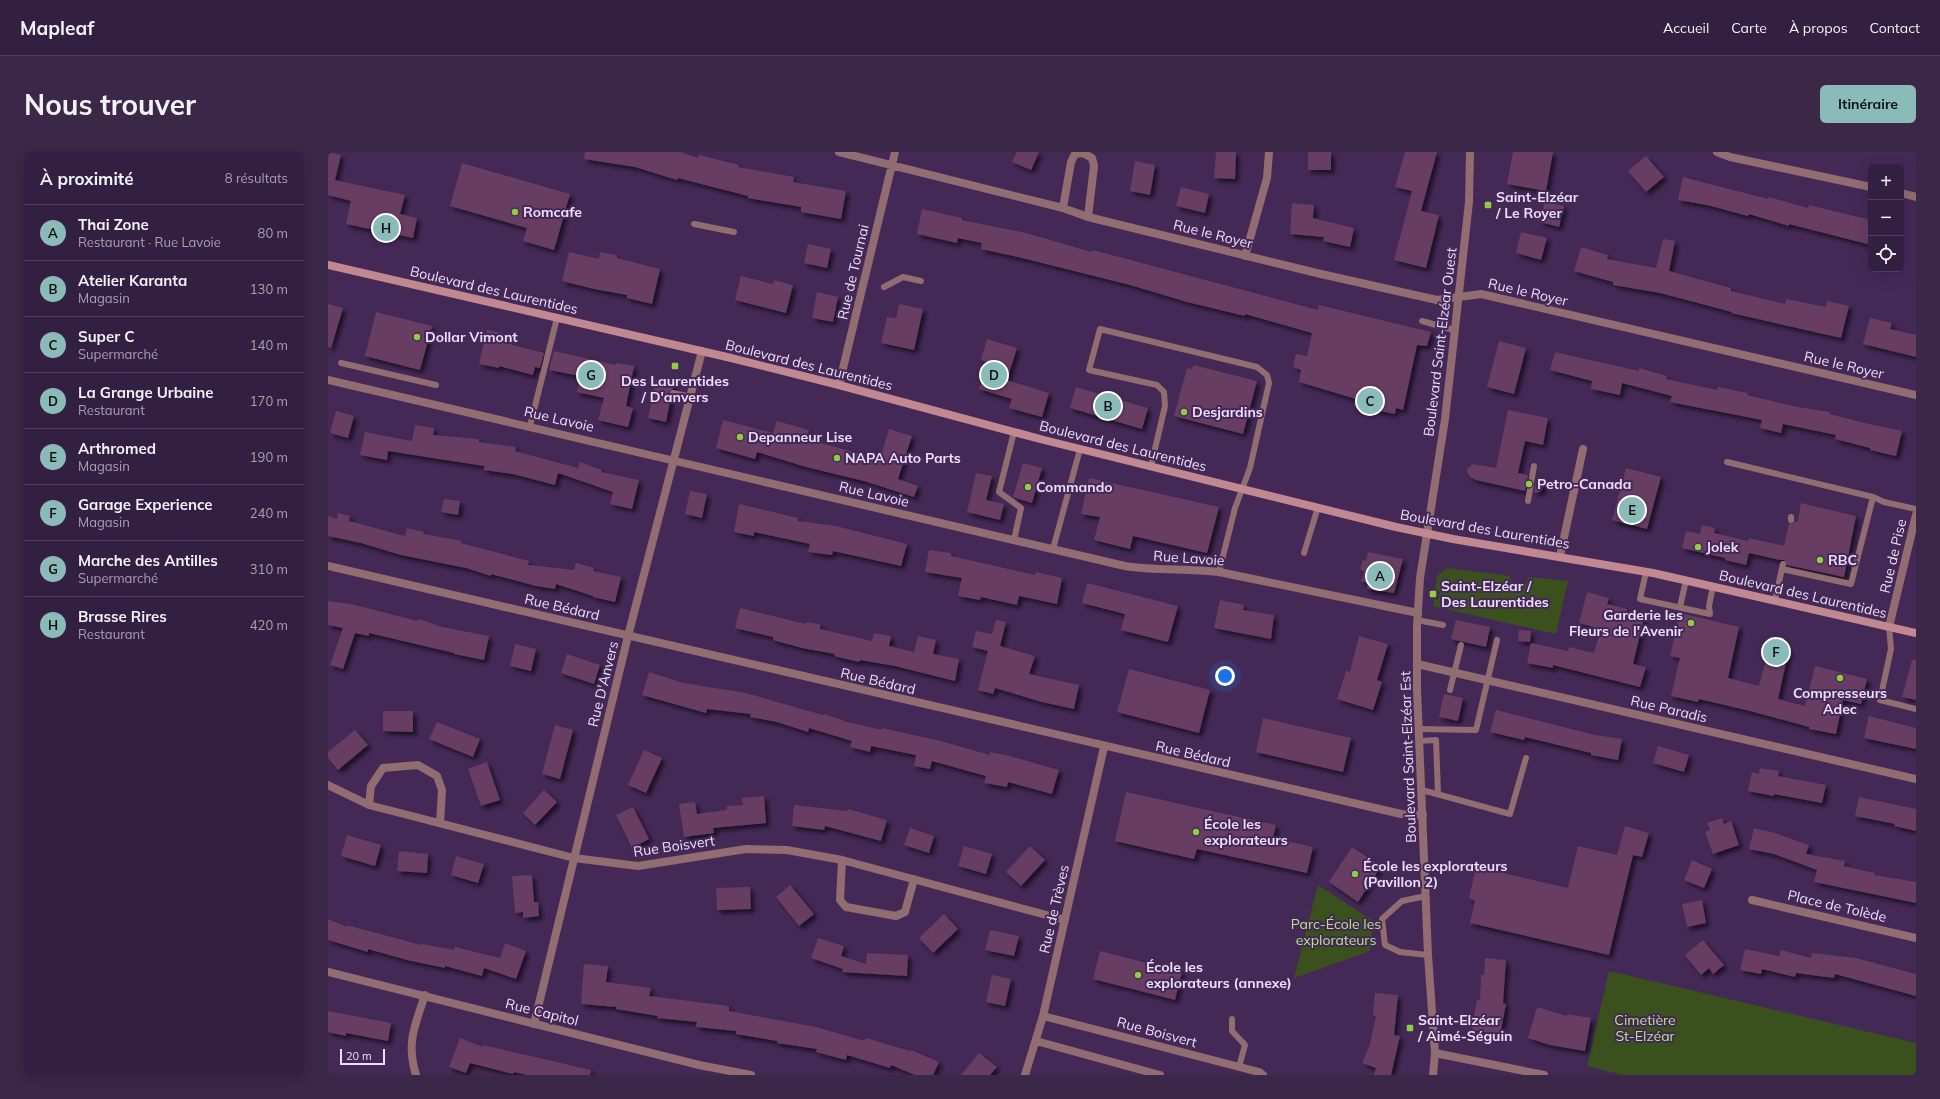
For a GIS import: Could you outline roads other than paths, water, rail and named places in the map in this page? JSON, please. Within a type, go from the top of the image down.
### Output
[{"type":"main road","name":"Boulevard des Laurentides","points":[[328,265],[702,351],[839,385],[1080,449],[1427,534],[1560,556],[1686,580],[1916,633]]},
{"type":"street","name":"Rue le Royer","points":[[838,152],[892,164],[1063,208],[1088,217],[1245,256],[1437,300],[1481,294],[1916,395]]},
{"type":"street","points":[[892,164],[895,152]]},
{"type":"street","points":[[1245,256],[1267,178],[1269,152]]},
{"type":"street","name":"Boulevard Saint-Elzéar Ouest","points":[[1427,534],[1445,419],[1469,202],[1470,152]]},
{"type":"street","points":[[1717,152],[1730,157],[1868,186]]},
{"type":"street","points":[[1063,208],[1071,162],[1075,154],[1083,153],[1092,158],[1094,166],[1088,217]]},
{"type":"street","name":"Rue de Tournai","points":[[839,385],[892,164]]},
{"type":"street","points":[[1904,194],[1916,196]]},
{"type":"street","name":"Rue D'Anvers","points":[[534,1024],[628,636],[675,460],[702,351]]},
{"type":"street","name":"Rue Lavoie","points":[[328,380],[1139,568],[1219,572],[1418,616]]},
{"type":"street","points":[[1560,556],[1583,449]]},
{"type":"street","name":"Rue de Pise","points":[[1889,627],[1916,515]]},
{"type":"street","name":"Boulevard Saint-Elzéar Est","points":[[1427,534],[1420,578],[1417,664],[1428,955],[1435,1053],[1433,1075]]},
{"type":"street","name":"Rue Bédard","points":[[328,566],[1104,747],[1401,814],[1423,815]]},
{"type":"street","name":"Rue Paradis","points":[[1417,664],[1916,779]]},
{"type":"street","name":"Rue de Trèves","points":[[1025,1075],[1043,1016],[1104,747]]},
{"type":"street","points":[[369,805],[371,786],[383,768],[418,765],[437,776],[442,790],[440,823]]},
{"type":"street","name":"Rue Boisvert","points":[[328,784],[369,805],[574,858],[638,866],[746,849],[787,850],[842,860],[1065,920]]},
{"type":"street","points":[[842,860],[840,900],[846,907],[896,916],[905,912],[914,880]]},
{"type":"street","name":"Place de Tolède","points":[[1752,900],[1916,938]]},
{"type":"street","name":"Rue Capitol","points":[[328,972],[425,995],[699,1065],[751,1075]]},
{"type":"street","points":[[416,1075],[412,1062],[411,1036],[425,995]]},
{"type":"street","name":"Rue Boisvert","points":[[1043,1016],[1239,1066],[1259,1072],[1263,1075]]},
{"type":"street","points":[[1036,1041],[1160,1075]]},
{"type":"street","points":[[1435,1053],[1544,1075]]},
{"type":"lane","points":[[694,224],[734,232]]},
{"type":"lane","points":[[884,287],[903,277],[921,281]]},
{"type":"lane","points":[[530,426],[557,318]]},
{"type":"lane","points":[[1422,321],[1454,330]]},
{"type":"lane","points":[[1151,466],[1165,406],[1164,392],[1157,385],[1089,370],[1100,329],[1257,367],[1264,371],[1269,383],[1250,468],[1235,508],[1219,572]]},
{"type":"lane","points":[[341,363],[436,385]]},
{"type":"lane","points":[[673,393],[691,397]]},
{"type":"lane","points":[[1014,432],[1000,492],[1021,508],[1014,540]]},
{"type":"lane","points":[[1053,549],[1080,449]]},
{"type":"lane","points":[[1727,462],[1873,497],[1884,502],[1916,509]]},
{"type":"lane","points":[[1528,501],[1534,466]]},
{"type":"lane","points":[[1775,600],[1783,566],[1851,584],[1873,497]]},
{"type":"lane","points":[[1304,553],[1318,507]]},
{"type":"lane","points":[[1646,572],[1640,598],[1680,608],[1710,614],[1709,606],[1713,586]]},
{"type":"lane","points":[[1680,608],[1686,580]]},
{"type":"lane","points":[[1418,616],[1443,625]]},
{"type":"lane","points":[[1889,627],[1891,649],[1880,700],[1916,709]]},
{"type":"lane","points":[[1419,729],[1476,730],[1497,640]]},
{"type":"lane","points":[[1450,690],[1461,646]]},
{"type":"lane","points":[[1435,730],[1438,793]]},
{"type":"lane","points":[[1419,741],[1436,740]]},
{"type":"lane","points":[[1422,790],[1438,793],[1510,814],[1526,758]]},
{"type":"lane","points":[[1426,896],[1402,901],[1382,919],[1385,944],[1400,952],[1428,955]]},
{"type":"lane","points":[[1232,1019],[1232,1031],[1245,1045],[1239,1066]]},
{"type":"place","name":"Saint-Elzéar / Le Royer","points":[[1488,205]]},
{"type":"place","name":"Romcafe","points":[[515,212]]},
{"type":"place","name":"Brasse Rires","points":[[386,228]]},
{"type":"place","name":"Dollar Vimont","points":[[417,337]]},
{"type":"place","name":"Des Laurentides / D'anvers","points":[[675,366]]},
{"type":"place","name":"Marche des Antilles","points":[[591,375]]},
{"type":"place","name":"La Grange Urbaine","points":[[994,375]]},
{"type":"place","name":"Super C","points":[[1370,401]]},
{"type":"place","name":"Atelier Karanta","points":[[1108,406]]},
{"type":"place","name":"Desjardins","points":[[1184,412]]},
{"type":"place","name":"Depanneur Lise","points":[[740,437]]},
{"type":"place","name":"NAPA Auto Parts","points":[[837,458]]},
{"type":"place","name":"Petro-Canada","points":[[1529,484]]},
{"type":"place","name":"Commando","points":[[1028,487]]},
{"type":"place","name":"Arthromed","points":[[1632,510]]},
{"type":"place","name":"Jolek","points":[[1698,547]]},
{"type":"place","name":"RBC","points":[[1820,560]]},
{"type":"place","name":"Thai Zone","points":[[1380,576]]},
{"type":"place","name":"Saint-Elzéar / Des Laurentides","points":[[1433,594]]},
{"type":"place","name":"Garderie les Fleurs de l'Avenir","points":[[1691,623]]},
{"type":"place","name":"Garage Experience","points":[[1776,652]]},
{"type":"place","name":"Compresseurs Adec","points":[[1840,678]]},
{"type":"place","name":"École les explorateurs","points":[[1196,832]]},
{"type":"place","name":"École les explorateurs (Pavillon 2)","points":[[1355,874]]},
{"type":"place","name":"École les explorateurs (annexe)","points":[[1138,975]]},
{"type":"place","name":"Saint-Elzéar / Aimé-Séguin","points":[[1410,1028]]},
{"type":"park label","name":"Parc-École les explorateurs","points":[[1336,932]]},
{"type":"park label","name":"Cimetière St-Elzéar","points":[[1645,1028]]}]
